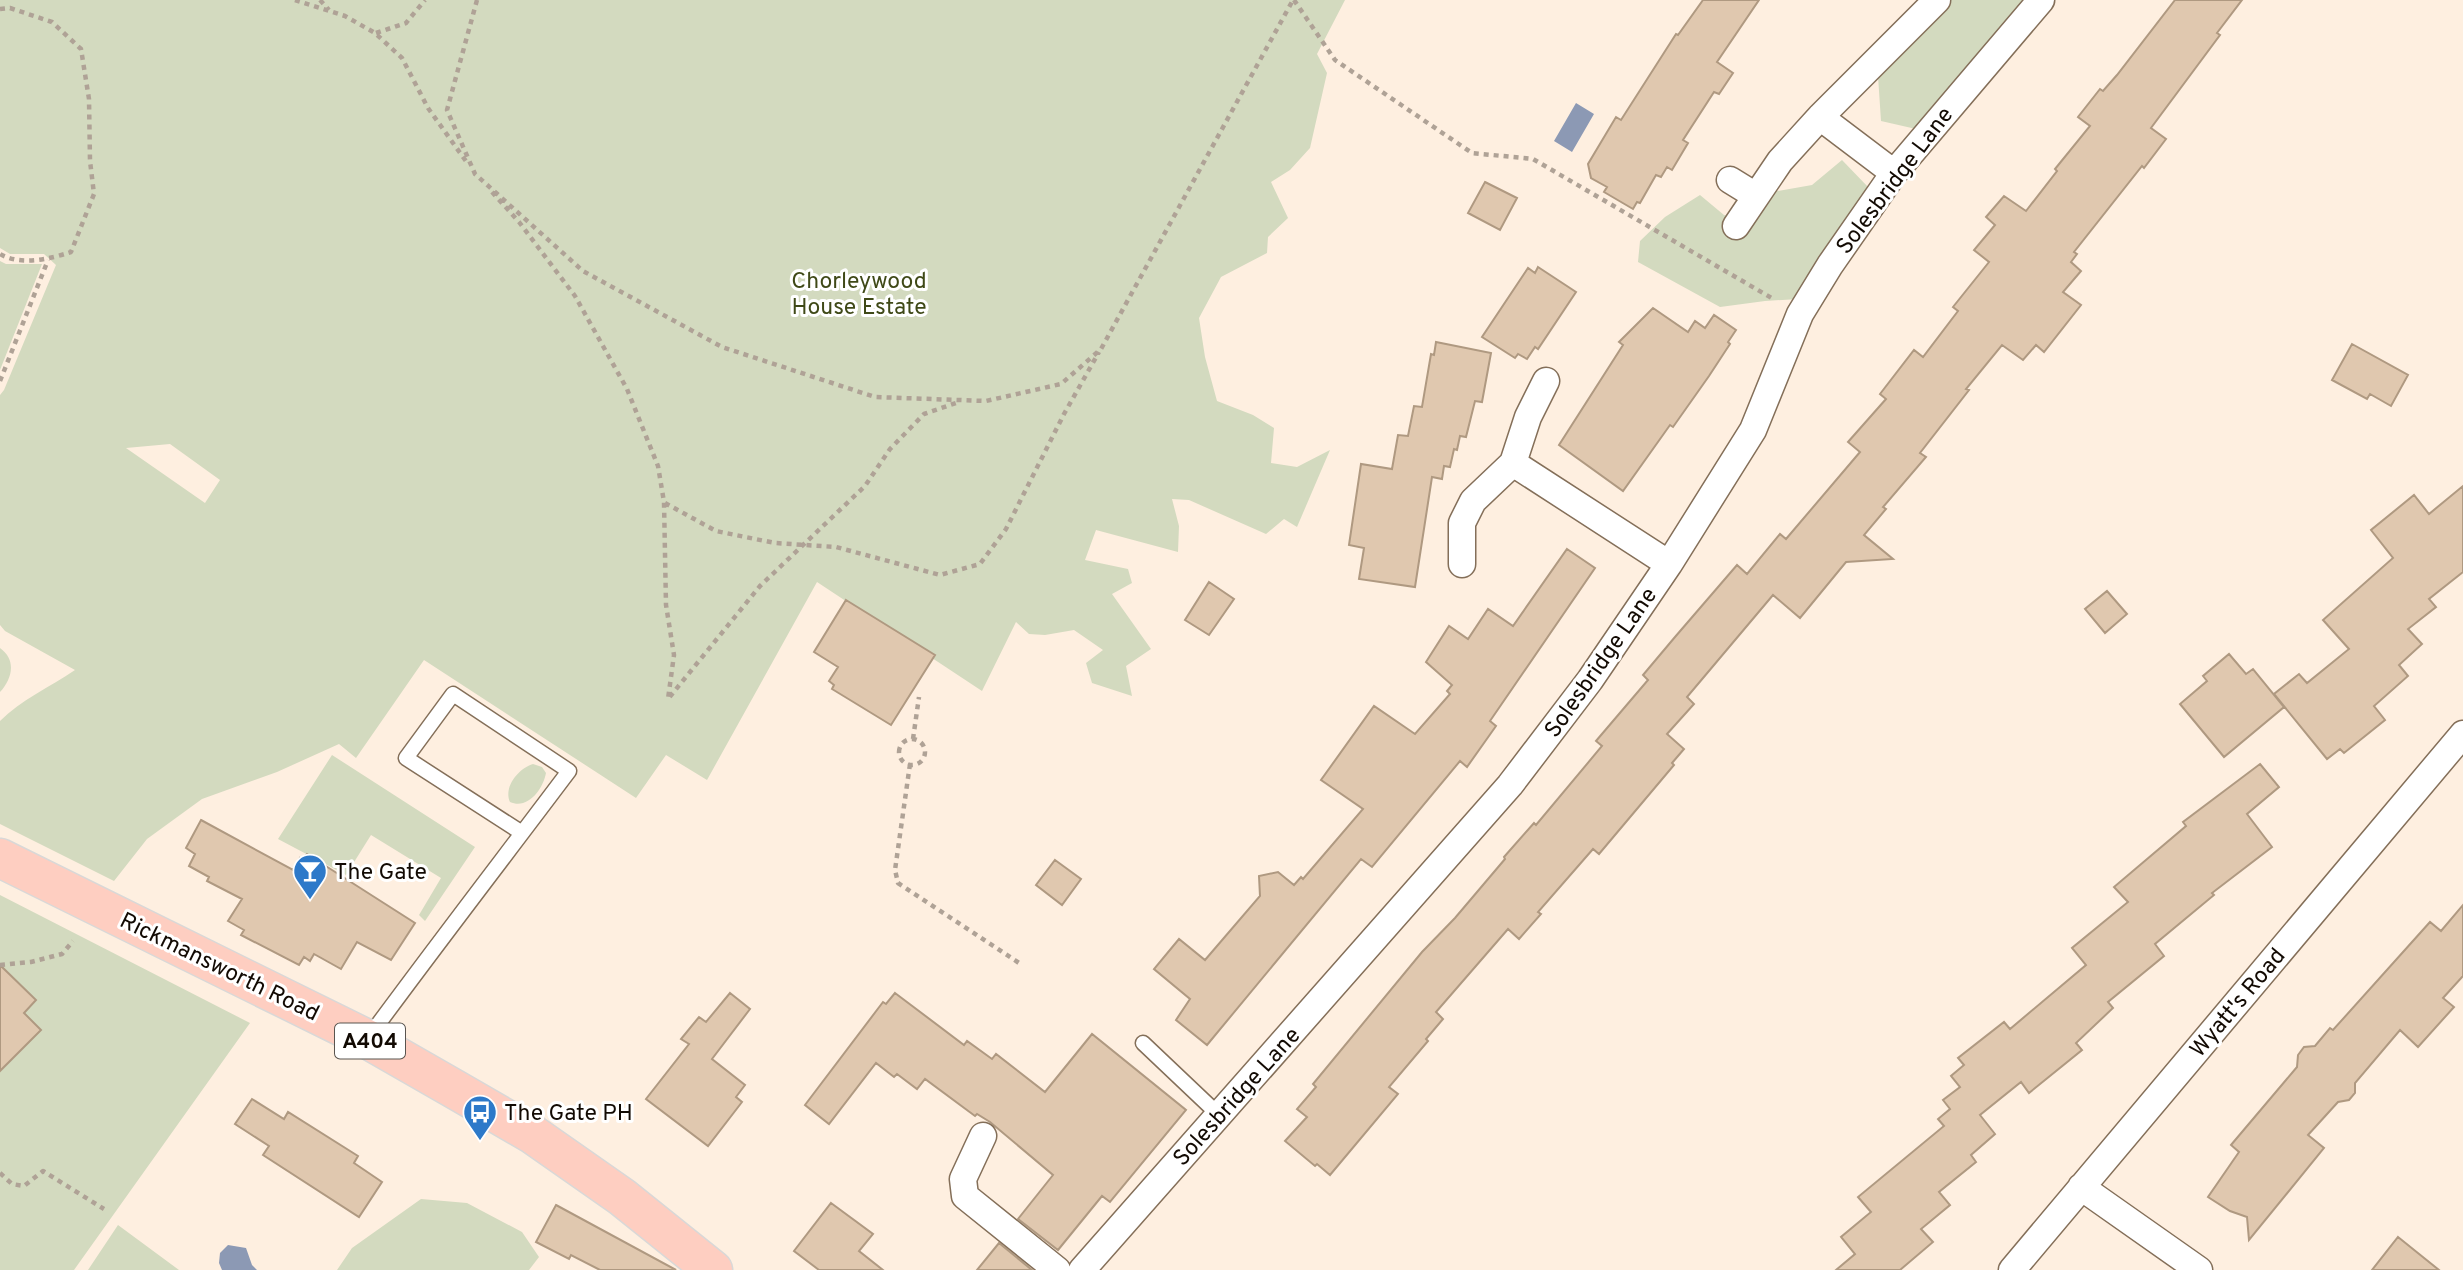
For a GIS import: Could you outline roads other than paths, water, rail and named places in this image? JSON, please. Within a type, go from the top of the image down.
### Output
[{"type":"main road","name":"Rickmansworth Road","points":[[0,858],[367,1039],[532,1134],[622,1197],[713,1270]]},
{"type":"street","points":[[1736,226],[1780,161],[1937,0]]},
{"type":"street","name":"Solesbridge Lane","points":[[1082,1270],[1510,785],[1590,680],[1669,564],[1753,430],[1800,314],[1830,265],[1894,173],[2040,0]]},
{"type":"street","points":[[1820,117],[1894,173]]},
{"type":"street","points":[[1730,180],[1756,196]]},
{"type":"street","points":[[1462,564],[1462,523],[1473,501],[1513,463],[1528,417],[1546,382]]},
{"type":"street","points":[[1513,463],[1669,564]]},
{"type":"street","name":"Wyatt's Road","points":[[2012,1270],[2463,734]]},
{"type":"street","points":[[983,1136],[963,1178],[965,1196],[1057,1270]]},
{"type":"street","points":[[2081,1187],[2199,1270]]},
{"type":"lane","points":[[367,1039],[522,834],[569,771],[453,694],[406,758],[522,834]]},
{"type":"lane","points":[[1143,1043],[1220,1116]]},
{"type":"water","points":[[1576,103],[1594,114],[1572,152],[1554,141]]},
{"type":"water","points":[[228,1245],[246,1248],[252,1265],[257,1270],[222,1270],[219,1263],[220,1253]]},
{"type":"place","name":"The Gate","points":[[310,901]]},
{"type":"place","name":"The Gate PH","points":[[480,1142]]},
{"type":"park label","name":"Chorleywood House Estate","points":[[859,293]]}]
